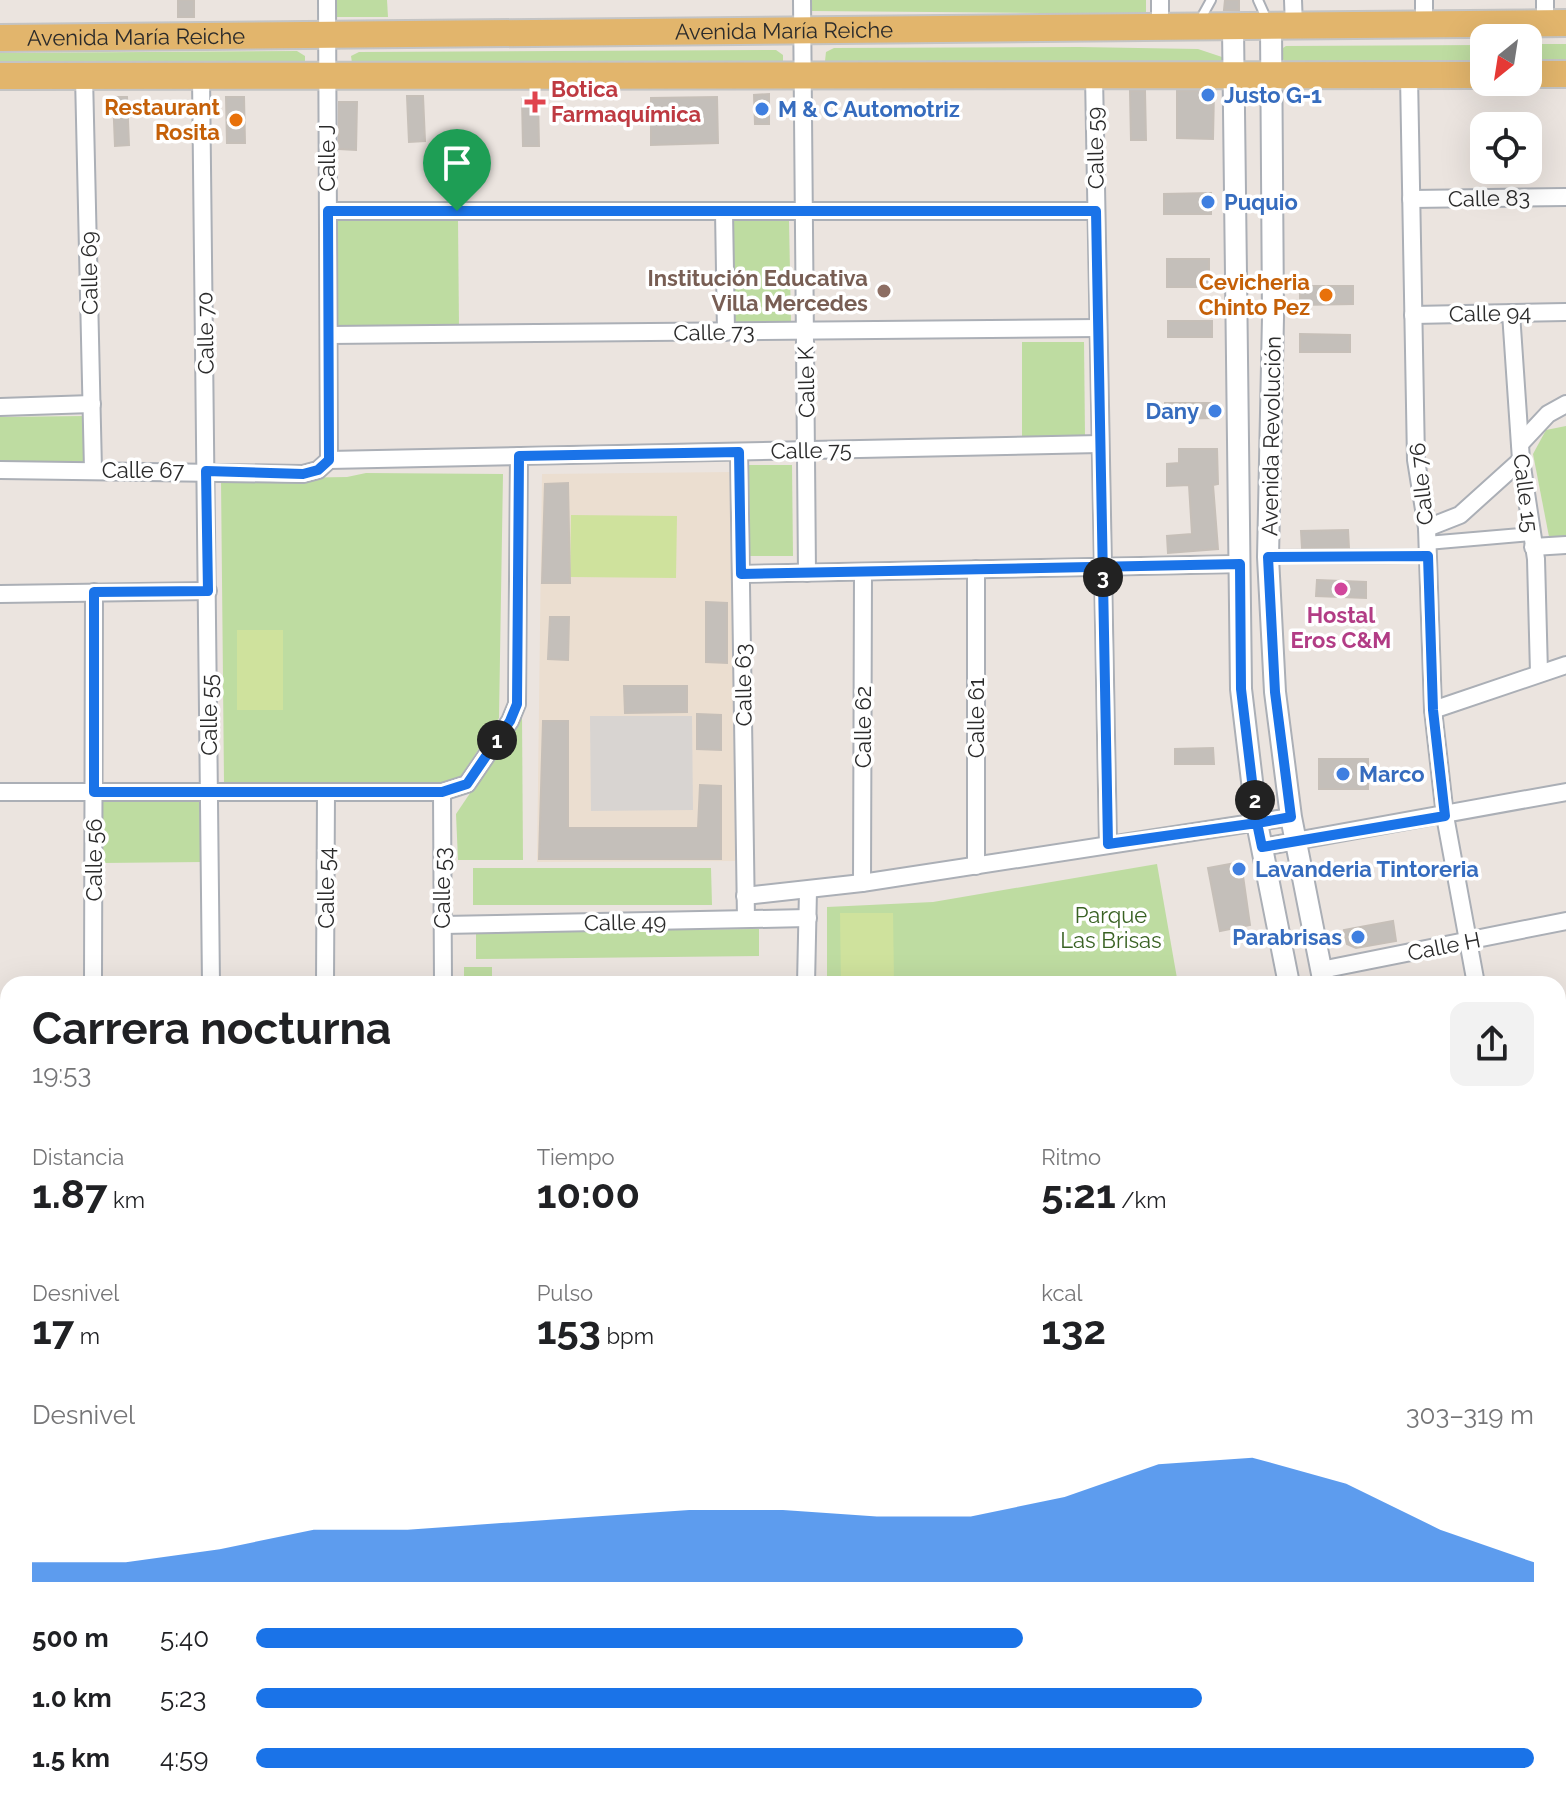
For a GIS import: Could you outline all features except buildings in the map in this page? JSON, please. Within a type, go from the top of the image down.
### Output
[{"type":"main road","name":"Avenida María Reiche","points":[[0,38],[1233,28],[1282,27],[1424,13],[1552,15]]},
{"type":"main road","points":[[1542,74],[1566,74]]},
{"type":"main road","name":"Avenida María Reiche","points":[[0,76],[1470,75]]},
{"type":"street","name":"Calle J","points":[[327,0],[329,460]]},
{"type":"street","name":"Calle K","points":[[802,0],[807,573]]},
{"type":"street","points":[[1160,0],[1160,29]]},
{"type":"street","points":[[1282,27],[1293,0]]},
{"type":"street","name":"Avenida Revolución","points":[[1282,27],[1271,77],[1273,317],[1268,557],[1275,692],[1291,817],[1322,976]]},
{"type":"street","name":"Avenida Revolución","points":[[1233,28],[1241,689],[1257,823],[1287,976]]},
{"type":"street","name":"Calle 69","points":[[84,76],[93,470]]},
{"type":"street","name":"Calle 70","points":[[201,76],[208,591]]},
{"type":"street","name":"Calle 59","points":[[1094,76],[1108,844]]},
{"type":"street","name":"Calle 76","points":[[1409,76],[1416,460],[1427,542],[1433,710],[1445,816],[1475,976]]},
{"type":"street","name":"Calle 83","points":[[1411,199],[1566,197]]},
{"type":"street","points":[[328,211],[1096,211]]},
{"type":"street","points":[[724,211],[726,332]]},
{"type":"street","name":"Calle 94","points":[[1413,315],[1566,312]]},
{"type":"street","name":"Calle 15","points":[[1511,313],[1521,452],[1532,541],[1539,673]]},
{"type":"street","name":"Calle 73","points":[[329,335],[1098,328]]},
{"type":"street","points":[[0,407],[92,404]]},
{"type":"street","points":[[1427,542],[1460,515],[1521,452],[1548,414],[1566,404]]},
{"type":"street","name":"Calle 75","points":[[329,460],[1100,444]]},
{"type":"street","name":"Calle 63","points":[[739,452],[746,919]]},
{"type":"street","points":[[0,792],[442,792],[467,784],[510,721],[517,704],[519,456]]},
{"type":"street","name":"Calle 67","points":[[0,470],[303,474],[318,470],[329,460]]},
{"type":"street","points":[[1268,557],[1427,542],[1532,541],[1566,545]]},
{"type":"street","points":[[741,574],[1240,564]]},
{"type":"street","name":"Calle 61","points":[[976,569],[976,866]]},
{"type":"street","name":"Calle 62","points":[[862,883],[863,572]]},
{"type":"street","points":[[0,594],[208,591]]},
{"type":"street","name":"Calle 55","points":[[208,591],[211,976]]},
{"type":"street","name":"Calle 56","points":[[93,976],[94,592]]},
{"type":"street","points":[[1433,710],[1566,665]]},
{"type":"street","name":"Calle 54","points":[[325,976],[326,792]]},
{"type":"street","name":"Calle 53","points":[[442,792],[443,976]]},
{"type":"street","points":[[1262,847],[1566,792]]},
{"type":"street","points":[[745,896],[862,883],[1291,817]]},
{"type":"street","points":[[806,976],[808,890]]},
{"type":"street","name":"Calle 49","points":[[443,925],[808,918]]},
{"type":"street","name":"Calle H","points":[[1326,976],[1468,941],[1566,921]]},
{"type":"lane","points":[[1195,28],[1211,0]]},
{"type":"lane","points":[[1258,0],[1282,27]]},
{"type":"shaded area","points":[[733,472],[735,861],[537,862],[542,474]]},
{"type":"shaded area","points":[[590,716],[692,716],[693,810],[591,811]]},
{"type":"green space","points":[[332,0],[387,0],[388,17],[332,17]]},
{"type":"green space","points":[[812,0],[1146,0],[1146,14],[812,11]]},
{"type":"green space","points":[[1542,44],[1566,44],[1566,60],[1542,60]]},
{"type":"green space","points":[[1470,45],[1470,60],[1286,62],[1280,57],[1280,50],[1286,46]]},
{"type":"green space","points":[[834,48],[1198,49],[1222,57],[1222,65],[834,65],[825,61],[826,52]]},
{"type":"green space","points":[[776,50],[783,55],[783,61],[776,65],[359,67],[352,63],[351,56],[359,52]]},
{"type":"green space","points":[[297,51],[305,56],[305,62],[298,67],[0,69],[0,53]]},
{"type":"green space","points":[[337,220],[458,220],[459,326],[337,325]]},
{"type":"green space","points":[[724,221],[789,221],[791,324],[725,324]]},
{"type":"green space","points":[[1022,342],[1084,342],[1085,436],[1022,436]]},
{"type":"green space","points":[[85,416],[85,463],[0,463],[0,417]]},
{"type":"green space","points":[[1566,426],[1566,545],[1551,547],[1533,454],[1546,430]]},
{"type":"green space","points":[[748,465],[792,465],[793,556],[749,556]]},
{"type":"green space","points":[[366,473],[503,474],[499,718],[459,779],[449,783],[224,782],[221,479],[347,477]]},
{"type":"green space","points":[[571,515],[677,516],[676,578],[570,577]]},
{"type":"green space","points":[[237,630],[283,630],[283,710],[237,710]]},
{"type":"green space","points":[[522,716],[523,860],[458,860],[456,814]]},
{"type":"green space","points":[[203,799],[204,862],[102,863],[101,800]]},
{"type":"green space","name":"Parque Las Brisas","points":[[1157,864],[1177,976],[827,976],[827,907],[933,902]]},
{"type":"green space","points":[[473,868],[711,868],[712,905],[473,905]]},
{"type":"green space","points":[[840,913],[893,913],[894,976],[841,976]]},
{"type":"green space","points":[[759,929],[759,956],[476,959],[476,932]]},
{"type":"green space","points":[[464,967],[492,967],[492,976],[464,976]]},
{"type":"place","name":"Justo G-1","points":[[1208,95]]},
{"type":"place","name":"Botica Farmaquímica","points":[[535,102]]},
{"type":"place","name":"M & C Automotriz","points":[[762,109]]},
{"type":"place","name":"Restaurant Rosita","points":[[236,120]]},
{"type":"place","name":"Puquio","points":[[1208,202]]},
{"type":"place","name":"Institución Educativa Villa Mercedes","points":[[884,291]]},
{"type":"place","name":"Cevicheria Chinto Pez","points":[[1326,295]]},
{"type":"place","name":"Dany","points":[[1215,411]]},
{"type":"place","name":"Hostal Eros C&M","points":[[1341,589]]},
{"type":"place","name":"Marco","points":[[1343,774]]},
{"type":"place","name":"Lavanderia Tintoreria","points":[[1239,869]]},
{"type":"place","name":"Parabrisas","points":[[1358,937]]},
{"type":"route","points":[[457,211],[328,211],[329,460],[318,470],[303,474],[206,471],[208,591],[94,592],[94,792],[442,792],[467,784],[510,721],[517,704],[519,456],[739,452],[741,574],[863,572],[1103,567],[1240,564],[1241,689],[1257,823],[1291,817],[1275,692],[1268,557],[1428,556],[1433,710],[1445,816],[1262,847],[1257,823],[1108,844],[1103,567],[1101,505],[1096,211],[457,211]]}]
